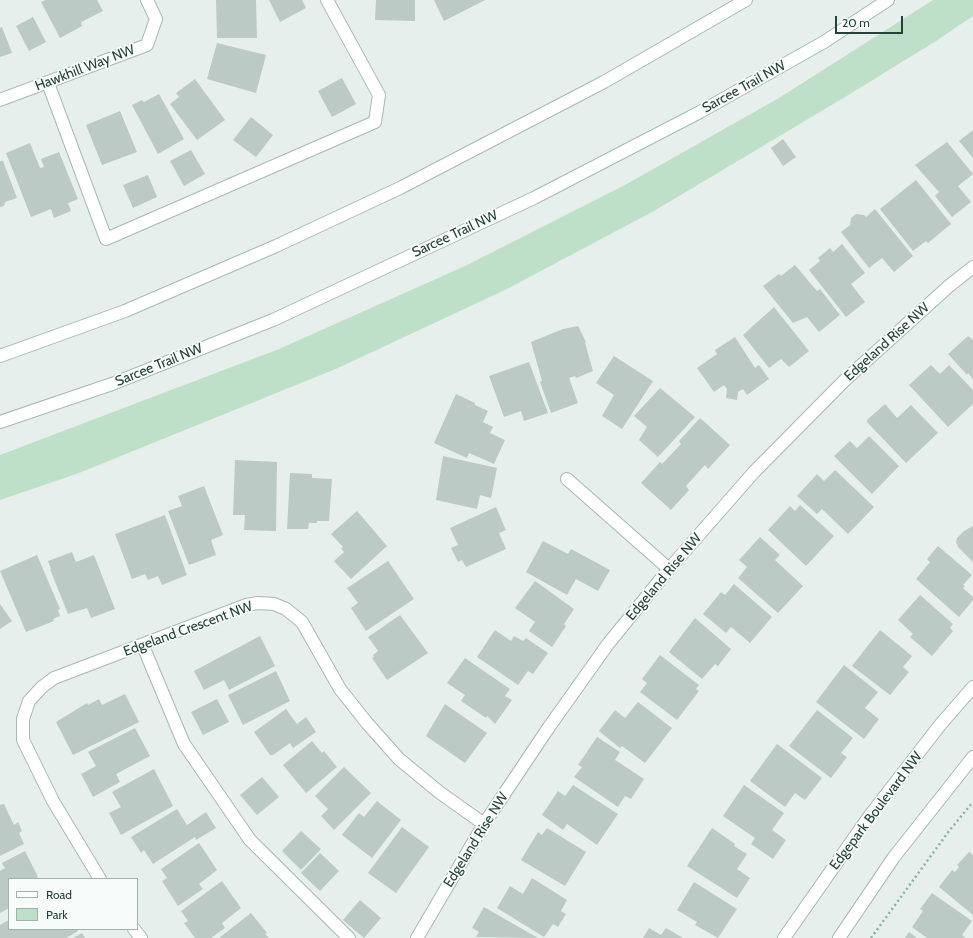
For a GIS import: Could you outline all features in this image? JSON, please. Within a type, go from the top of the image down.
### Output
[{"type":"street","name":"Hawkhill Way NW","points":[[0,100],[147,45],[156,18],[147,0]]},
{"type":"street","points":[[48,83],[106,239],[375,122],[379,95],[327,0]]},
{"type":"street","points":[[0,356],[125,311],[276,246],[400,188],[604,82],[746,0]]},
{"type":"street","name":"Sarcee Trail NW","points":[[0,422],[112,384],[272,320],[534,198],[700,112],[824,42],[888,0]]},
{"type":"street","name":"Edgeland Rise NW","points":[[417,938],[484,824],[549,727],[604,651],[669,569],[754,472],[845,380],[949,286],[973,267]]},
{"type":"street","points":[[567,479],[669,569]]},
{"type":"street","name":"Edgeland Crescent NW","points":[[99,878],[53,801],[23,740],[23,719],[28,701],[42,687],[54,678],[143,646],[246,605],[265,603],[286,608],[302,622],[340,689],[367,723],[399,759],[439,792],[484,824]]},
{"type":"street","points":[[143,646],[184,744],[250,840],[349,938]]},
{"type":"street","name":"Edgepark Boulevard NW","points":[[784,938],[868,818],[940,724],[973,687]]},
{"type":"street","points":[[839,938],[894,858],[973,756]]},
{"type":"street","points":[[135,930],[141,938]]},
{"type":"path","points":[[871,938],[949,831],[973,802]]},
{"type":"green space","points":[[933,0],[973,0],[973,16],[936,41],[850,94],[654,211],[507,289],[338,368],[79,473],[0,500],[0,455],[279,349],[465,266],[625,185],[779,98]]},
{"type":"building","points":[[46,0],[97,0],[103,11],[81,22],[82,26],[60,38],[41,2]]},
{"type":"building","points":[[216,0],[256,0],[257,38],[217,38]]},
{"type":"building","points":[[269,0],[302,0],[306,8],[280,22]]},
{"type":"building","points":[[376,0],[415,0],[415,21],[375,20]]},
{"type":"building","points":[[434,0],[485,0],[444,21]]},
{"type":"building","points":[[33,17],[46,42],[29,51],[16,26]]},
{"type":"building","points":[[2,27],[12,53],[0,57],[0,28]]},
{"type":"building","points":[[217,43],[266,55],[256,93],[207,79]]},
{"type":"building","points":[[342,78],[356,104],[332,117],[318,91]]},
{"type":"building","points":[[195,79],[225,120],[197,140],[170,104],[179,97],[176,93]]},
{"type":"building","points":[[159,94],[184,139],[158,154],[132,105],[142,100],[144,102]]},
{"type":"building","points":[[120,111],[137,152],[102,165],[86,125]]},
{"type":"building","points":[[251,117],[273,135],[256,157],[233,140]]},
{"type":"building","points":[[973,130],[973,158],[959,141]]},
{"type":"building","points":[[783,139],[796,157],[783,166],[771,148]]},
{"type":"building","points":[[947,142],[973,174],[958,186],[971,202],[952,217],[935,196],[939,192],[915,165]]},
{"type":"building","points":[[30,143],[40,168],[44,167],[41,159],[59,152],[78,199],[68,203],[71,211],[54,218],[51,209],[31,217],[6,153]]},
{"type":"building","points":[[191,150],[205,174],[184,186],[170,161]]},
{"type":"building","points":[[0,161],[3,161],[17,198],[5,202],[4,206],[0,207]]},
{"type":"building","points":[[148,175],[157,197],[133,208],[123,185]]},
{"type":"building","points":[[916,180],[951,224],[928,243],[926,241],[913,251],[880,209]]},
{"type":"building","points":[[875,209],[913,256],[894,272],[882,258],[869,268],[841,232],[850,225],[851,218],[856,214],[864,215],[866,217]]},
{"type":"building","points":[[842,244],[865,273],[851,284],[865,302],[846,317],[809,270],[820,261],[818,258],[830,248],[833,252]]},
{"type":"building","points":[[795,265],[817,291],[820,289],[840,315],[819,332],[807,317],[793,323],[763,286],[779,274],[781,276]]},
{"type":"building","points":[[774,307],[809,351],[789,367],[781,359],[769,368],[743,335]]},
{"type":"building","points":[[578,326],[586,342],[585,343],[593,371],[576,378],[575,376],[569,378],[578,403],[551,413],[540,382],[542,381],[531,342],[563,329]]},
{"type":"building","points":[[968,336],[973,340],[973,379],[968,373],[967,375],[948,354]]},
{"type":"building","points":[[735,337],[755,368],[759,365],[769,379],[747,395],[743,389],[738,392],[737,400],[726,398],[727,389],[724,385],[714,392],[697,368],[717,354],[715,350]]},
{"type":"building","points":[[614,356],[653,381],[622,429],[602,416],[614,395],[596,383]]},
{"type":"building","points":[[529,362],[548,413],[524,421],[521,411],[504,417],[489,376]]},
{"type":"building","points":[[931,365],[940,374],[949,365],[973,390],[973,404],[948,427],[909,385]]},
{"type":"building","points":[[660,388],[695,417],[658,457],[639,440],[647,427],[634,416]]},
{"type":"building","points":[[456,394],[488,411],[483,422],[493,427],[490,433],[505,440],[494,464],[469,453],[467,458],[434,443]]},
{"type":"building","points":[[885,404],[897,418],[911,405],[938,433],[906,463],[867,422],[867,420]]},
{"type":"building","points":[[700,418],[730,445],[708,469],[705,465],[686,486],[689,490],[671,510],[641,483],[660,462],[662,464],[681,444],[679,441]]},
{"type":"building","points":[[869,436],[899,466],[872,494],[834,456],[850,441],[857,448]]},
{"type":"building","points":[[443,456],[497,468],[491,498],[480,495],[477,509],[436,500]]},
{"type":"building","points":[[235,460],[277,462],[276,531],[244,530],[245,515],[233,515]]},
{"type":"building","points":[[835,470],[874,507],[848,534],[822,509],[817,514],[797,496],[817,474],[824,481]]},
{"type":"building","points":[[290,473],[312,474],[312,478],[332,479],[329,521],[309,523],[308,529],[287,529]]},
{"type":"building","points":[[204,486],[223,535],[211,540],[216,555],[189,565],[168,511],[182,506],[178,496]]},
{"type":"building","points":[[800,505],[834,536],[806,566],[768,530],[790,506],[795,511]]},
{"type":"building","points":[[496,507],[506,530],[499,533],[506,549],[466,567],[462,560],[458,562],[451,548],[458,545],[450,528]]},
{"type":"building","points":[[357,511],[387,546],[351,579],[334,561],[344,552],[341,548],[343,547],[331,534]]},
{"type":"building","points":[[165,515],[187,575],[162,585],[158,576],[148,580],[145,574],[132,579],[115,534]]},
{"type":"building","points":[[973,526],[973,562],[957,546],[958,545],[956,543],[957,538],[964,531]]},
{"type":"building","points":[[760,537],[780,555],[775,560],[803,586],[778,613],[738,578],[747,567],[739,560]]},
{"type":"building","points":[[543,541],[568,554],[571,549],[610,570],[598,591],[576,579],[567,595],[526,572]]},
{"type":"building","points":[[938,546],[972,575],[963,585],[965,586],[963,588],[973,597],[973,600],[959,617],[916,579],[930,562],[927,559]]},
{"type":"building","points":[[72,552],[76,562],[94,555],[115,609],[91,618],[87,608],[68,614],[48,561]]},
{"type":"building","points":[[37,555],[60,609],[58,610],[60,616],[53,619],[54,621],[26,632],[0,571]]},
{"type":"building","points":[[388,561],[414,599],[366,631],[351,608],[358,603],[347,588]]},
{"type":"building","points":[[535,581],[574,609],[564,624],[566,626],[552,647],[529,631],[535,622],[515,608]]},
{"type":"building","points":[[734,584],[772,617],[750,643],[731,627],[726,633],[703,614],[721,592],[725,595]]},
{"type":"building","points":[[920,595],[953,624],[950,628],[953,631],[932,656],[910,637],[913,634],[898,620]]},
{"type":"building","points":[[0,604],[12,621],[0,629]]},
{"type":"building","points":[[400,615],[428,653],[387,680],[372,658],[378,651],[368,637]]},
{"type":"building","points":[[695,618],[731,649],[718,666],[715,664],[702,679],[669,652]]},
{"type":"building","points":[[495,630],[511,641],[514,636],[523,641],[526,638],[548,653],[533,674],[528,671],[518,685],[477,657]]},
{"type":"building","points":[[880,630],[912,656],[903,667],[909,672],[890,695],[852,666]]},
{"type":"building","points":[[260,636],[275,666],[229,690],[224,680],[204,690],[194,671]]},
{"type":"building","points":[[660,655],[699,685],[696,689],[699,691],[677,720],[640,692],[647,683],[642,679]]},
{"type":"building","points":[[465,658],[510,689],[505,696],[512,700],[495,724],[487,716],[486,718],[461,701],[465,695],[447,683]]},
{"type":"building","points":[[844,665],[878,692],[865,708],[879,719],[864,739],[816,702]]},
{"type":"building","points":[[276,671],[290,701],[243,725],[228,695]]},
{"type":"building","points":[[125,694],[139,722],[73,755],[56,722],[87,703],[88,705],[99,699],[102,705]]},
{"type":"building","points":[[217,699],[229,722],[203,735],[191,712]]},
{"type":"building","points":[[638,702],[672,728],[645,763],[622,746],[620,748],[599,731],[615,710],[625,718]]},
{"type":"building","points":[[445,704],[487,733],[465,763],[426,736]]},
{"type":"building","points":[[286,709],[297,724],[306,717],[316,732],[293,748],[290,743],[273,755],[270,755],[254,732]]},
{"type":"building","points":[[817,710],[853,738],[841,753],[847,757],[831,778],[789,746]]},
{"type":"building","points":[[135,728],[150,756],[116,774],[120,782],[93,797],[81,774],[96,766],[88,752]]},
{"type":"building","points":[[597,737],[620,752],[615,760],[644,779],[631,799],[625,796],[618,807],[574,777],[582,767],[578,765]]},
{"type":"building","points":[[312,741],[322,753],[324,751],[337,767],[306,793],[283,765]]},
{"type":"building","points":[[777,744],[822,778],[805,800],[795,793],[785,807],[750,781]]},
{"type":"building","points":[[344,767],[371,793],[334,830],[321,816],[328,809],[315,796]]},
{"type":"building","points":[[154,769],[173,806],[121,835],[109,813],[121,807],[112,792]]},
{"type":"building","points":[[262,777],[279,797],[257,815],[240,795]]},
{"type":"building","points":[[573,785],[618,814],[597,845],[567,824],[563,830],[542,815],[558,791],[565,796]]},
{"type":"building","points":[[744,785],[784,813],[772,830],[786,840],[773,859],[751,844],[755,838],[723,816]]},
{"type":"building","points":[[377,801],[401,820],[372,858],[342,835],[359,813],[364,817]]},
{"type":"building","points":[[4,804],[14,825],[18,822],[22,831],[19,833],[24,844],[0,856],[0,805]]},
{"type":"building","points":[[177,809],[187,825],[206,812],[216,828],[196,840],[195,837],[153,864],[144,850],[141,853],[131,837]]},
{"type":"building","points":[[402,827],[429,847],[396,893],[368,873]]},
{"type":"building","points":[[547,828],[586,852],[565,886],[521,860],[538,832],[542,835]]},
{"type":"building","points":[[712,828],[735,844],[734,846],[747,854],[737,869],[750,878],[737,898],[687,866]]},
{"type":"building","points":[[301,831],[321,849],[301,870],[282,851]]},
{"type":"building","points":[[199,843],[217,870],[199,884],[203,889],[178,906],[162,881],[167,878],[161,869]]},
{"type":"building","points":[[25,851],[38,877],[8,878],[8,909],[0,913],[0,871],[5,868],[2,863]]},
{"type":"building","points":[[969,852],[973,855],[973,915],[939,887],[952,870],[955,872],[959,867],[957,865]]},
{"type":"building","points":[[320,853],[339,871],[320,891],[301,873]]},
{"type":"building","points":[[532,878],[567,900],[561,911],[566,914],[558,927],[553,924],[544,937],[497,908],[510,886],[523,894]]},
{"type":"building","points":[[222,881],[241,908],[222,923],[225,928],[211,938],[195,938],[184,923],[188,921],[181,911]]},
{"type":"building","points":[[694,882],[737,909],[718,938],[695,925],[697,922],[677,910]]},
{"type":"building","points":[[932,893],[972,921],[962,935],[966,938],[927,938],[912,927],[923,911],[920,909]]},
{"type":"building","points":[[360,900],[381,918],[364,938],[343,920]]},
{"type":"building","points":[[484,907],[538,938],[476,937],[479,932],[472,928]]},
{"type":"building","points":[[251,913],[267,933],[265,934],[269,938],[219,938]]},
{"type":"building","points":[[8,921],[8,930],[78,931],[66,938],[0,938],[0,925]]},
{"type":"building","points":[[649,928],[661,935],[666,928],[683,938],[643,938]]},
{"type":"building","points":[[909,932],[917,938],[905,938]]},
{"type":"building","points":[[82,933],[85,938],[73,938]]}]
